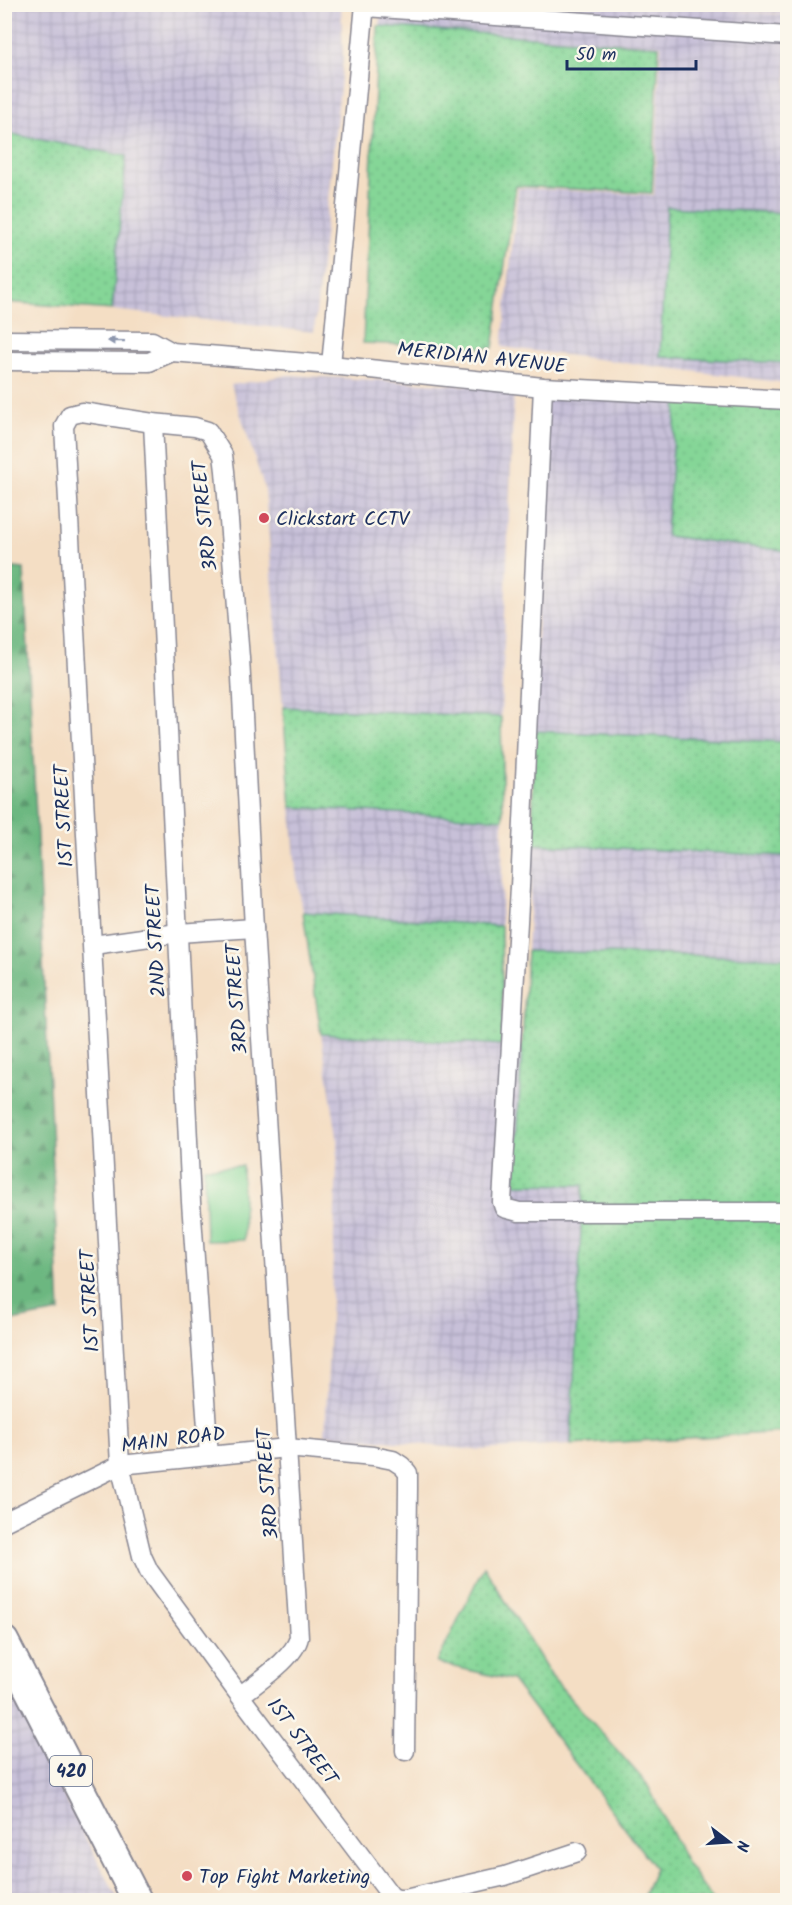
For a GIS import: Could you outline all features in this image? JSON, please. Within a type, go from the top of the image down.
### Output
[{"type":"main road","name":"420","points":[[4,1641],[137,1900]]},
{"type":"street","points":[[331,364],[365,6],[788,36]]},
{"type":"street","name":"MERIDIAN AVENUE","points":[[4,340],[152,341],[172,352],[331,364],[543,387],[788,400]]},
{"type":"street","name":"MERIDIAN AVENUE","points":[[4,361],[149,362],[172,352]]},
{"type":"street","points":[[543,387],[502,1202],[504,1208],[519,1212],[788,1212]]},
{"type":"street","name":"3RD STREET","points":[[64,426],[70,415],[82,412],[195,427],[208,431],[223,455],[240,658],[254,928],[299,1637],[297,1645],[288,1656],[240,1696]]},
{"type":"street","name":"2ND STREET","points":[[153,423],[191,1202],[209,1456]]},
{"type":"street","name":"1ST STREET","points":[[64,426],[120,1465],[142,1556],[145,1564],[240,1696],[391,1896],[405,1899],[505,1876],[577,1852]]},
{"type":"street","points":[[93,945],[177,933],[254,928]]},
{"type":"street","name":"MAIN ROAD","points":[[4,1522],[120,1465],[287,1448],[373,1456],[402,1466],[408,1473],[405,1751]]},
{"type":"shaded area","points":[[382,4],[647,4],[787,15],[787,383],[502,347],[518,188],[654,195],[661,45],[380,26]]},
{"type":"shaded area","points":[[5,5],[341,5],[343,59],[314,332],[112,310],[126,156],[11,135]]},
{"type":"shaded area","points":[[660,5],[787,5],[787,14]]},
{"type":"shaded area","points":[[289,375],[514,388],[501,717],[283,707],[265,490],[231,385]]},
{"type":"shaded area","points":[[547,390],[677,399],[666,536],[787,551],[787,742],[533,731]]},
{"type":"shaded area","points":[[291,807],[503,819],[501,926],[303,912],[296,873]]},
{"type":"shaded area","points":[[533,844],[787,856],[787,958],[527,951]]},
{"type":"shaded area","points":[[321,1034],[523,1046],[515,1184],[583,1185],[571,1445],[477,1450],[325,1435],[338,1143]]},
{"type":"shaded area","points":[[4,1677],[86,1839],[119,1900],[5,1900]]},
{"type":"green space","points":[[4,5],[11,134],[126,156],[112,310],[5,302]]},
{"type":"green space","points":[[378,26],[659,46],[652,193],[516,186],[493,348],[363,343]]},
{"type":"green space","points":[[667,207],[787,213],[787,363],[660,357]]},
{"type":"green space","points":[[677,399],[787,405],[787,551],[666,536]]},
{"type":"green space","points":[[5,567],[24,569],[60,1312],[5,1322]]},
{"type":"green space","points":[[283,707],[501,717],[503,819],[291,807]]},
{"type":"green space","points":[[533,731],[787,742],[787,856],[533,844]]},
{"type":"green space","points":[[303,912],[501,926],[503,1045],[321,1034]]},
{"type":"green space","points":[[527,951],[787,958],[787,1432],[571,1445],[583,1185],[515,1184]]},
{"type":"green space","points":[[242,1166],[244,1240],[206,1241],[204,1167]]},
{"type":"green space","points":[[484,1566],[552,1677],[647,1784],[686,1862],[713,1900],[642,1900],[655,1868],[512,1680],[437,1663]]},
{"type":"place","name":"Clickstart CCTV","points":[[264,518]]},
{"type":"place","name":"Top Fight Marketing","points":[[187,1876]]}]
